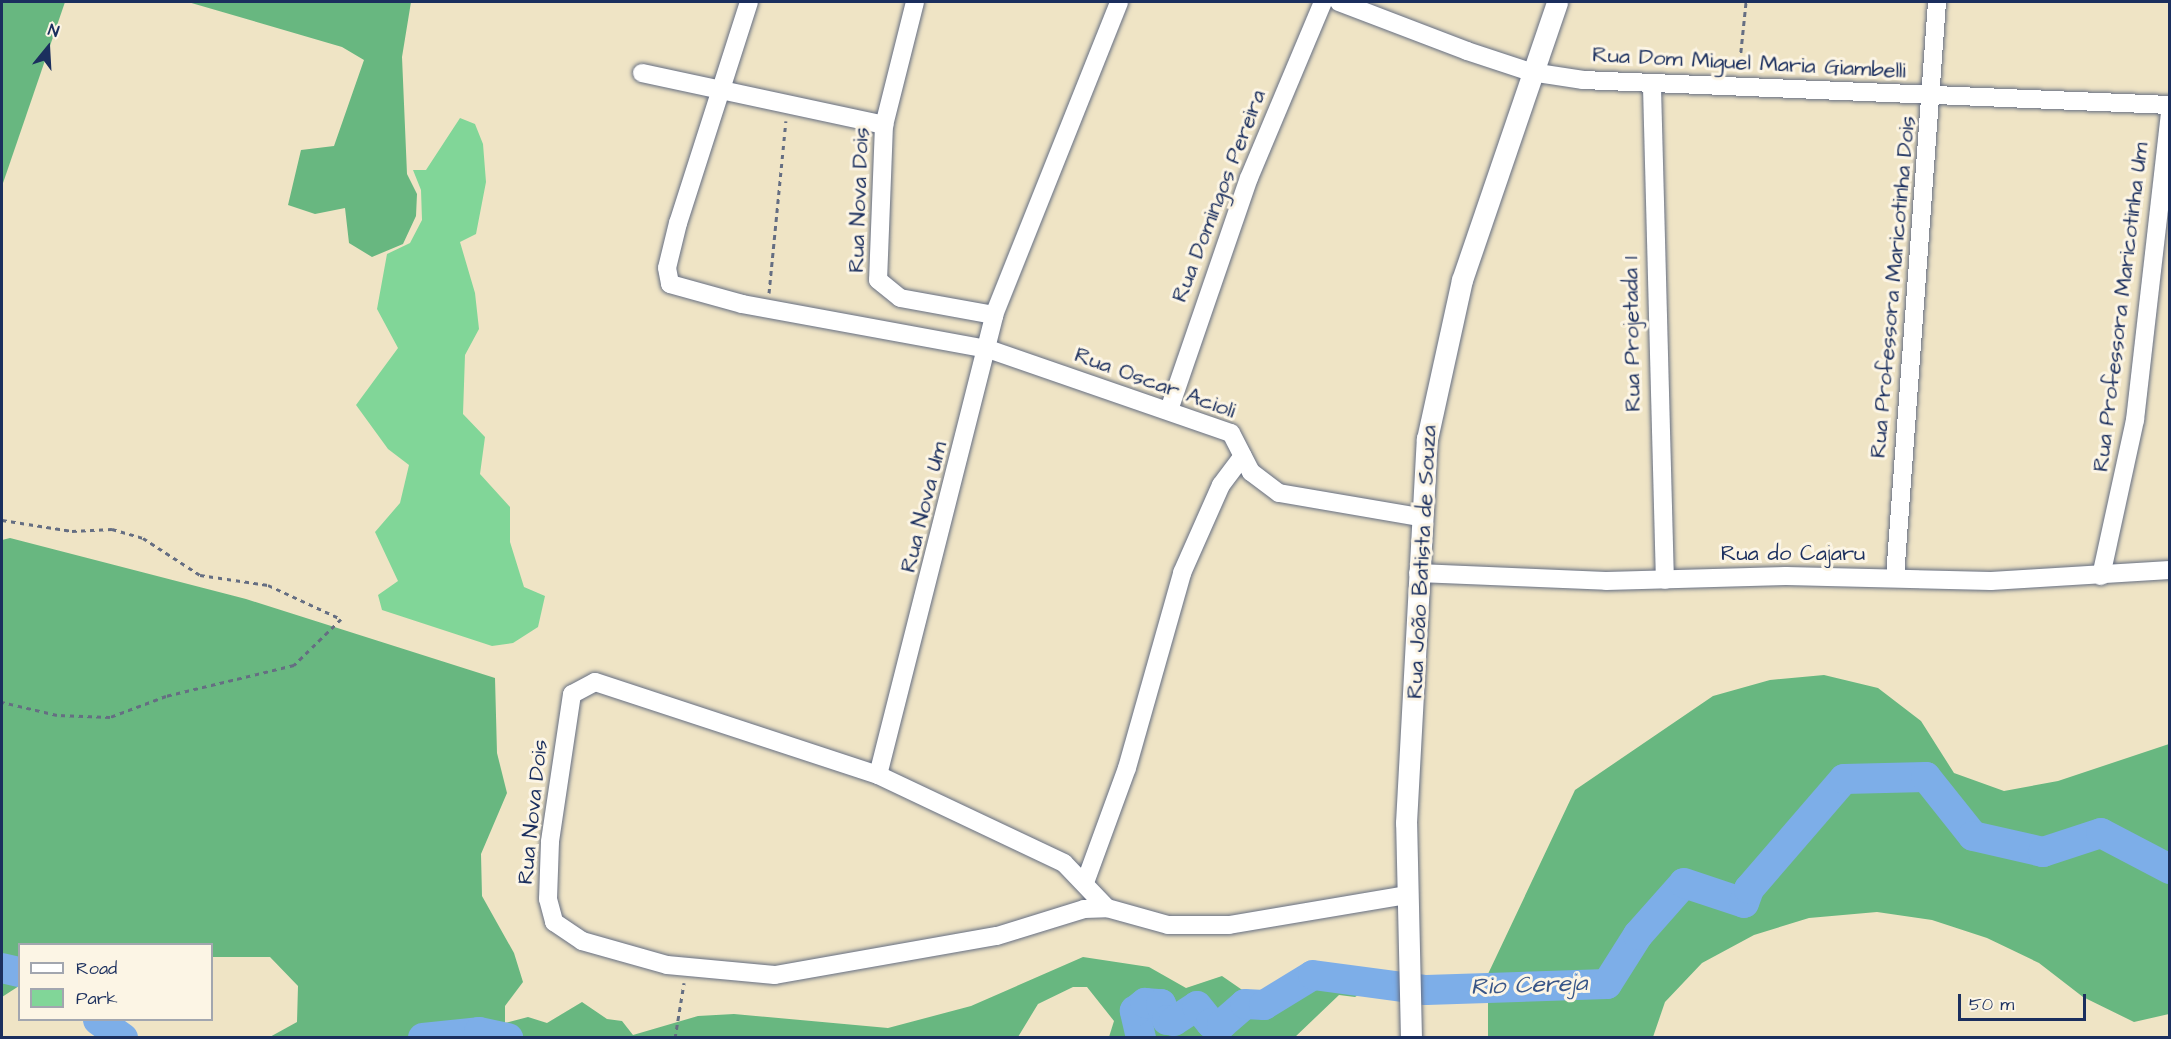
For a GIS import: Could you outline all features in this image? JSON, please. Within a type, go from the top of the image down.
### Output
[{"type":"street","points":[[722,90],[749,2]]},
{"type":"street","name":"Rua Nova Dois","points":[[915,2],[884,125],[878,280],[900,298],[994,315]]},
{"type":"street","name":"Rua Nova Um","points":[[878,775],[988,349],[994,315],[1119,2]]},
{"type":"street","name":"Rua Domingos Pereira","points":[[1169,410],[1249,178],[1323,2]]},
{"type":"street","name":"Rua Dom Miguel Maria Giambelli","points":[[1339,2],[1531,72],[1652,87],[2169,105]]},
{"type":"street","name":"Rua João Batista de Souza","points":[[1411,1038],[1407,895],[1420,517],[1442,352],[1531,72],[1557,2]]},
{"type":"street","name":"Rua Professora Maricotinha Dois","points":[[1895,577],[1916,245],[1933,95],[1937,2]]},
{"type":"street","points":[[642,73],[884,125]]},
{"type":"street","name":"Rua Projetada 1","points":[[1652,87],[1665,580]]},
{"type":"street","name":"Rua Oscar Acioli","points":[[722,90],[689,184],[667,281],[768,309],[988,349],[1231,433],[1257,480],[1279,493],[1420,517]]},
{"type":"street","name":"Rua Professora Maricotinha Um","points":[[2101,576],[2135,420],[2169,113]]},
{"type":"street","points":[[1086,880],[1127,768],[1182,573],[1221,485],[1243,456]]},
{"type":"street","name":"Rua do Cajaru","points":[[1418,573],[1665,580],[1895,577],[1991,581],[2169,570]]},
{"type":"street","name":"Rua Nova Dois","points":[[878,775],[595,682],[580,685],[568,706],[550,842],[547,881],[554,922],[582,941],[687,968],[775,975],[880,958],[1107,908]]},
{"type":"street","points":[[878,775],[1039,849],[1086,880],[1107,908],[1168,925],[1229,925],[1407,895]]},
{"type":"path","points":[[1737,90],[1746,2]]},
{"type":"path","points":[[768,309],[788,104]]},
{"type":"path","points":[[2,520],[72,531],[112,529],[143,538],[200,575],[268,585],[341,619],[294,665],[166,696],[110,717],[57,715],[2,702]]},
{"type":"path","points":[[675,1038],[687,968]]},
{"type":"green space","points":[[2,2],[65,2],[2,186]]},
{"type":"green space","points":[[188,2],[411,2],[402,57],[407,174],[417,194],[416,216],[403,244],[372,257],[349,243],[345,208],[315,214],[288,205],[301,150],[334,146],[364,60],[342,47]]},
{"type":"green space","points":[[460,118],[475,124],[483,144],[486,182],[476,234],[460,242],[475,293],[479,329],[465,355],[463,414],[485,437],[480,474],[510,507],[510,542],[524,587],[545,596],[538,627],[513,643],[492,646],[382,610],[378,595],[398,581],[375,532],[400,503],[409,465],[388,449],[356,405],[398,348],[377,309],[387,254],[410,243],[422,220],[421,190],[413,170],[426,170]]},
{"type":"green space","points":[[10,538],[246,599],[495,678],[497,753],[507,793],[481,854],[482,896],[514,953],[523,982],[505,1006],[505,1023],[528,1017],[547,1023],[582,1002],[607,1019],[622,1021],[633,1035],[698,1016],[734,1014],[888,1028],[971,1006],[1083,957],[1149,967],[1186,988],[1222,976],[1251,996],[1282,989],[1311,968],[1361,979],[1370,987],[1355,997],[1339,995],[1294,1038],[1109,1037],[1114,1021],[1087,987],[1073,987],[1038,1004],[1018,1037],[498,1038],[458,1027],[455,1037],[268,1038],[297,1022],[298,986],[270,957],[213,957],[213,943],[18,943],[18,987],[2,997],[2,540]]},
{"type":"green space","points":[[1824,675],[1878,688],[1921,721],[1954,773],[2004,791],[2058,781],[2169,744],[2169,1014],[2134,1022],[2083,997],[2039,963],[1987,938],[1932,920],[1877,912],[1809,918],[1754,935],[1702,963],[1665,1002],[1653,1037],[1488,1037],[1488,974],[1575,790],[1713,696],[1770,680]]},
{"type":"waterway","name":"Rio Cereja","points":[[1141,1038],[1135,1011],[1145,1003],[1161,1004],[1167,1020],[1174,1021],[1197,1006],[1211,1023],[1222,1024],[1245,1004],[1264,1005],[1313,975],[1426,990],[1607,984],[1638,935],[1684,883],[1744,903],[1749,889],[1844,779],[1926,777],[1973,836],[2043,852],[2101,833],[2170,869]]},
{"type":"waterway","name":"Rio Cereja","points":[[2,968],[18,972]]},
{"type":"waterway","name":"Rio Cereja","points":[[99,1021],[123,1038]]},
{"type":"waterway","name":"Rio Cereja","points":[[423,1038],[479,1032],[508,1038]]}]
